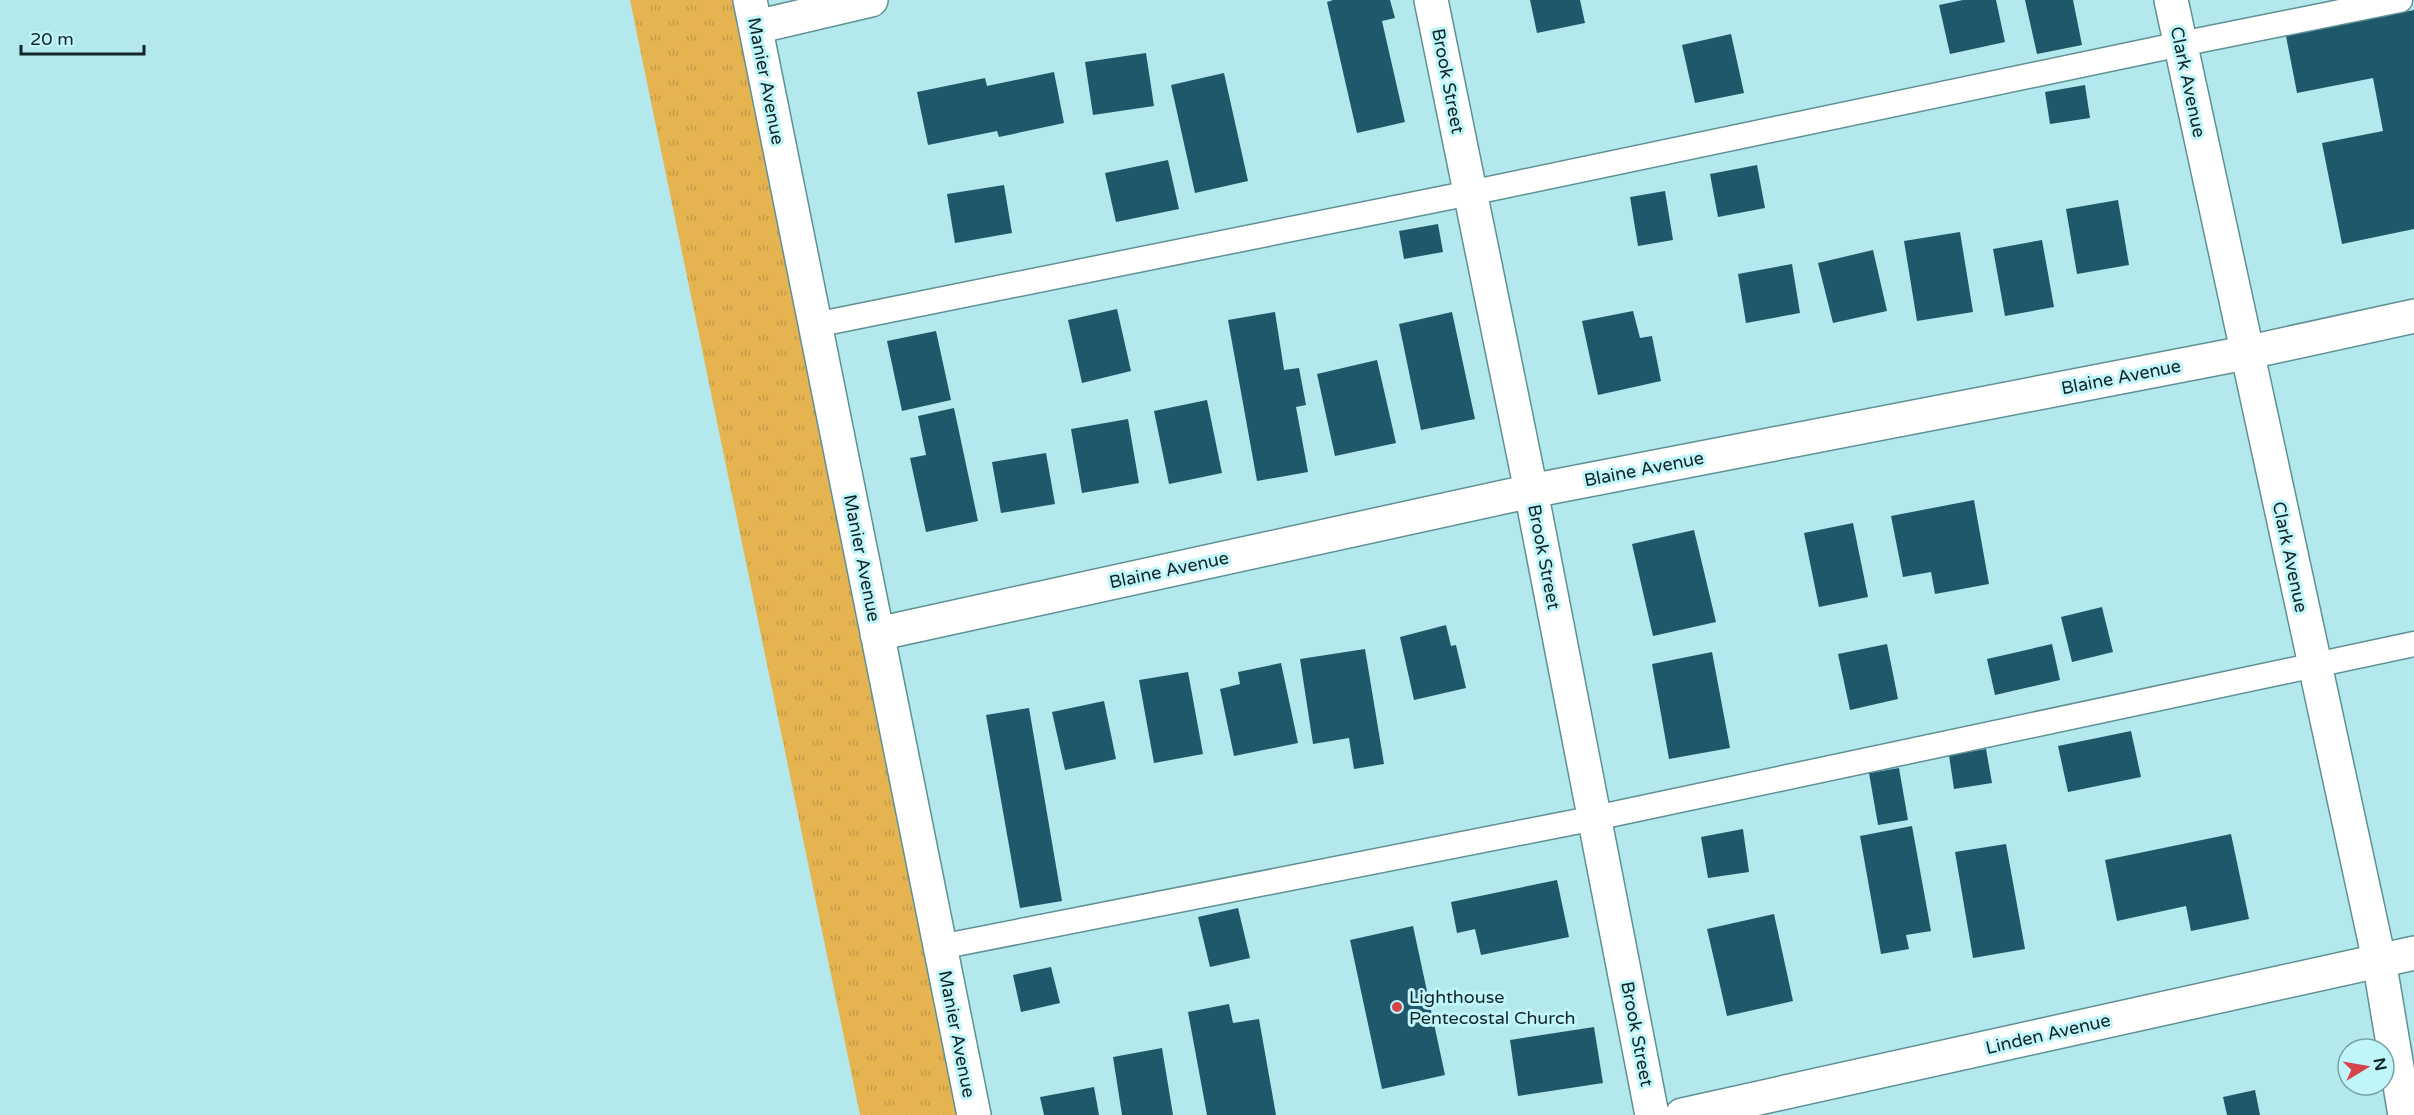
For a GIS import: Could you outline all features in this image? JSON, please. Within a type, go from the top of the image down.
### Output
[{"type":"street","points":[[753,14],[871,0]]},
{"type":"street","name":"Brook Street","points":[[1431,0],[1531,491],[1652,1115]]},
{"type":"street","name":"Clark Avenue","points":[[2171,0],[2379,960],[2405,1115]]},
{"type":"street","name":"Manier Avenue","points":[[753,14],[974,1115]]},
{"type":"street","name":"Blaine Avenue","points":[[877,634],[1531,491],[2246,353],[2414,316]]},
{"type":"street","name":"Linden Avenue","points":[[1682,1115],[2414,953]]},
{"type":"lane","points":[[815,325],[1470,193],[2400,0]]},
{"type":"lane","points":[[940,947],[1595,818],[2414,644]]},
{"type":"green space","points":[[630,0],[750,0],[974,1115],[860,1115]]},
{"type":"building","points":[[1333,0],[1390,0],[1395,18],[1382,21],[1405,122],[1357,133],[1327,2]]},
{"type":"building","points":[[1530,0],[1580,0],[1585,23],[1537,33]]},
{"type":"building","points":[[1963,0],[1996,0],[2005,42],[1950,54],[1939,5]]},
{"type":"building","points":[[2025,0],[2073,0],[2082,45],[2037,54]]},
{"type":"building","points":[[2414,10],[2414,229],[2342,244],[2322,143],[2383,131],[2373,78],[2297,93],[2286,36]]},
{"type":"building","points":[[1731,34],[1744,93],[1695,103],[1682,45]]},
{"type":"building","points":[[1146,53],[1154,106],[1093,115],[1085,62]]},
{"type":"building","points":[[1054,72],[1064,123],[999,137],[997,131],[928,145],[917,92],[985,78],[987,86]]},
{"type":"building","points":[[1224,73],[1248,181],[1195,193],[1171,85]]},
{"type":"building","points":[[2085,85],[2090,118],[2050,124],[2045,92]]},
{"type":"building","points":[[1168,160],[1179,209],[1116,222],[1105,173]]},
{"type":"building","points":[[1757,165],[1765,208],[1718,217],[1710,174]]},
{"type":"building","points":[[1004,185],[1012,233],[955,243],[947,194]]},
{"type":"building","points":[[1665,191],[1673,240],[1638,246],[1630,197]]},
{"type":"building","points":[[2118,200],[2129,265],[2077,274],[2066,209]]},
{"type":"building","points":[[1438,224],[1443,252],[1404,259],[1399,231]]},
{"type":"building","points":[[1960,232],[1973,312],[1917,321],[1904,241]]},
{"type":"building","points":[[2042,240],[2054,307],[2005,316],[1993,249]]},
{"type":"building","points":[[1873,250],[1887,311],[1833,323],[1818,263]]},
{"type":"building","points":[[1792,264],[1800,313],[1746,323],[1738,274]]},
{"type":"building","points":[[1117,309],[1131,371],[1082,383],[1068,320]]},
{"type":"building","points":[[1633,311],[1640,338],[1652,336],[1661,381],[1598,395],[1582,321]]},
{"type":"building","points":[[1275,312],[1284,370],[1299,368],[1306,405],[1296,407],[1308,472],[1257,481],[1228,320]]},
{"type":"building","points":[[1452,312],[1475,419],[1421,430],[1399,324]]},
{"type":"building","points":[[936,331],[951,400],[902,411],[887,341]]},
{"type":"building","points":[[1377,360],[1396,443],[1335,456],[1317,374]]},
{"type":"building","points":[[1207,400],[1222,473],[1169,484],[1154,411]]},
{"type":"building","points":[[954,408],[978,521],[926,532],[910,458],[926,455],[918,416]]},
{"type":"building","points":[[1128,419],[1139,483],[1082,493],[1071,429]]},
{"type":"building","points":[[1046,453],[1055,504],[1001,513],[992,462]]},
{"type":"building","points":[[1974,500],[1989,584],[1935,594],[1931,572],[1903,577],[1891,516]]},
{"type":"building","points":[[1853,523],[1868,597],[1819,607],[1804,533]]},
{"type":"building","points":[[1694,530],[1716,622],[1653,636],[1632,544]]},
{"type":"building","points":[[2102,607],[2113,652],[2072,662],[2061,617]]},
{"type":"building","points":[[1446,625],[1451,646],[1456,645],[1466,688],[1414,700],[1400,637]]},
{"type":"building","points":[[1887,644],[1898,699],[1850,710],[1838,654]]},
{"type":"building","points":[[2052,644],[2060,680],[1995,695],[1987,659]]},
{"type":"building","points":[[1365,649],[1384,764],[1354,769],[1349,738],[1313,744],[1300,659]]},
{"type":"building","points":[[1712,652],[1730,748],[1669,759],[1652,664]]},
{"type":"building","points":[[1281,663],[1298,743],[1234,756],[1220,689],[1240,684],[1238,672]]},
{"type":"building","points":[[1188,672],[1203,754],[1154,763],[1139,680]]},
{"type":"building","points":[[1104,701],[1116,759],[1065,770],[1052,712]]},
{"type":"building","points":[[1029,708],[1062,901],[1020,908],[986,715]]},
{"type":"building","points":[[2131,731],[2141,777],[2068,792],[2058,746]]},
{"type":"building","points":[[1986,749],[1992,783],[1954,789],[1949,755]]},
{"type":"building","points":[[1899,768],[1908,820],[1878,825],[1869,773]]},
{"type":"building","points":[[1912,826],[1931,931],[1906,935],[1909,949],[1881,954],[1860,836]]},
{"type":"building","points":[[1743,829],[1749,872],[1708,878],[1701,837]]},
{"type":"building","points":[[2231,834],[2249,919],[2191,931],[2186,906],[2117,921],[2105,860]]},
{"type":"building","points":[[2006,844],[2025,949],[1973,958],[1955,852]]},
{"type":"building","points":[[1557,880],[1569,937],[1481,955],[1475,929],[1457,933],[1451,902]]},
{"type":"building","points":[[1238,908],[1250,958],[1210,967],[1198,917]]},
{"type":"building","points":[[1774,914],[1793,1001],[1727,1016],[1707,929]]},
{"type":"building","name":"Lighthouse Pentecostal Church","points":[[1413,926],[1445,1075],[1382,1089],[1350,940]]},
{"type":"building","points":[[1051,967],[1060,1003],[1021,1012],[1013,975]]},
{"type":"building","points":[[1229,1004],[1233,1023],[1259,1019],[1276,1115],[1207,1115],[1188,1012]]},
{"type":"building","points":[[1594,1027],[1603,1083],[1518,1096],[1510,1040]]},
{"type":"building","points":[[1162,1048],[1173,1115],[1122,1115],[1113,1057]]},
{"type":"building","points":[[1094,1087],[1099,1115],[1044,1115],[1040,1097]]},
{"type":"building","points":[[2255,1090],[2260,1115],[2227,1115],[2223,1097]]},
{"type":"place","name":"Lighthouse Pentecostal Church","points":[[1397,1007]]}]
